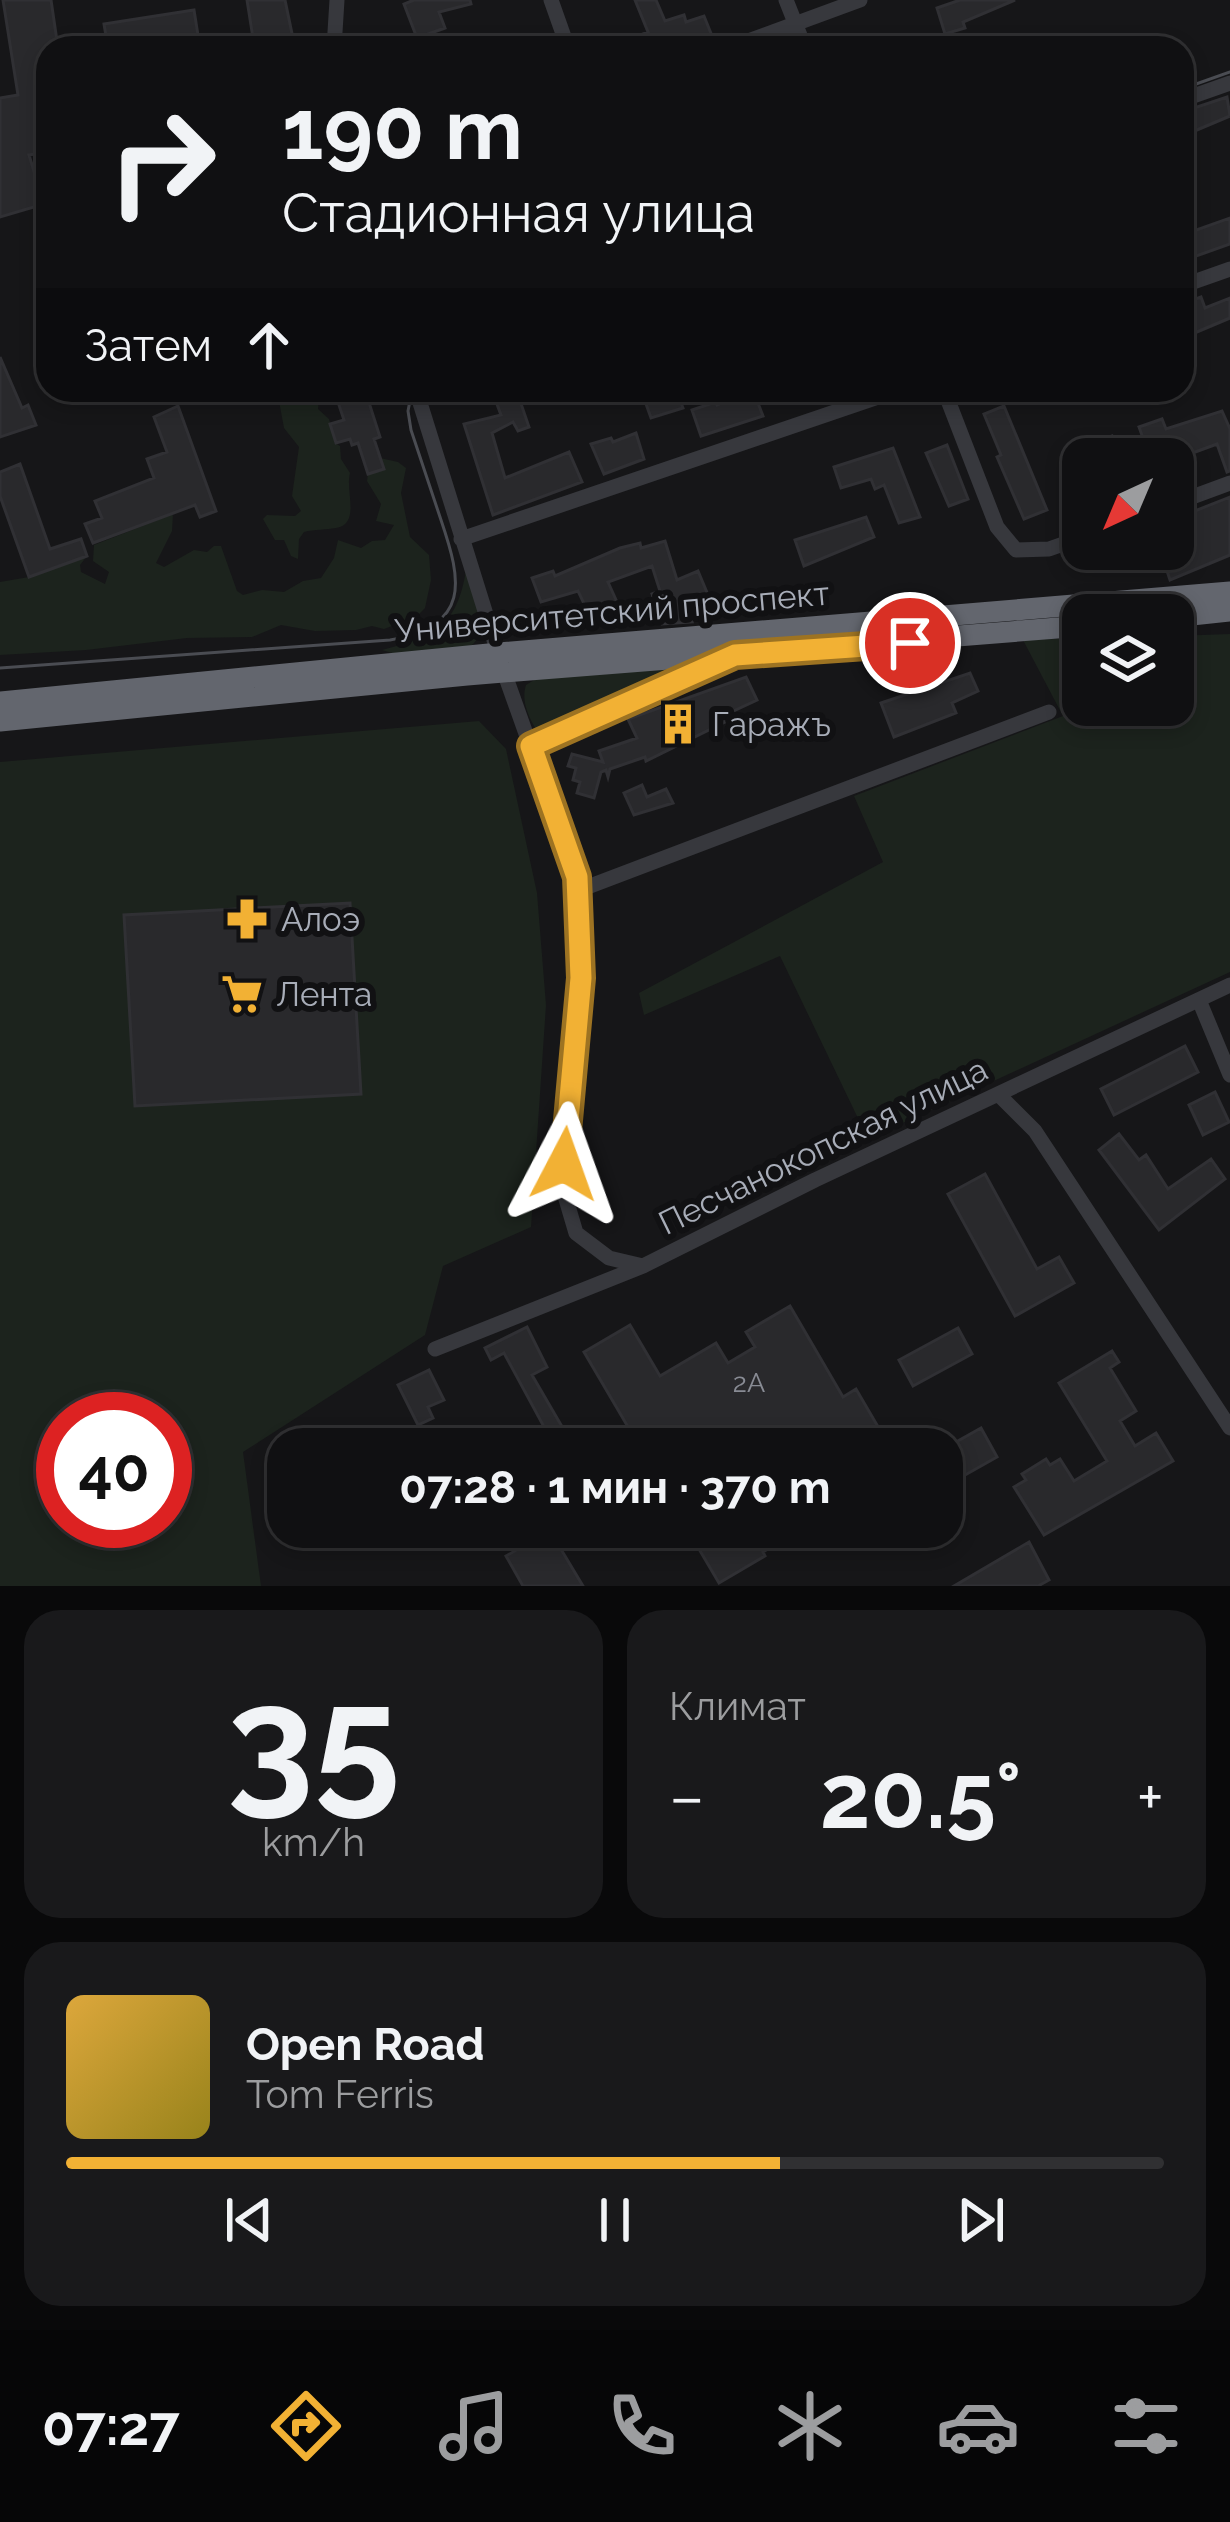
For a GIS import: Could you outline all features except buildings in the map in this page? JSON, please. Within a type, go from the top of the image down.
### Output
[{"type":"highway","name":"Университетский проспект","points":[[0,721],[502,663],[1230,592]]},
{"type":"highway","points":[[1194,615],[1230,611]]},
{"type":"highway","name":"Университетский проспект","points":[[0,702],[502,663],[735,655],[1062,628]]},
{"type":"street","points":[[335,36],[338,0]]},
{"type":"street","points":[[551,0],[564,36]]},
{"type":"street","points":[[786,0],[800,36]]},
{"type":"street","points":[[762,36],[860,0]]},
{"type":"street","points":[[1194,96],[1230,83]]},
{"type":"street","points":[[1194,282],[1230,269]]},
{"type":"street","points":[[420,402],[502,663],[577,877],[581,978],[563,1189],[576,1233],[609,1258],[643,1266]]},
{"type":"street","points":[[461,539],[864,402]]},
{"type":"street","points":[[949,402],[997,527],[1016,550],[1062,544]]},
{"type":"street","points":[[1194,495],[1230,482]]},
{"type":"street","points":[[531,746],[735,655]]},
{"type":"street","points":[[577,891],[1048,712]]},
{"type":"street","name":"Песчанокопская улица","points":[[435,1348],[643,1266],[1230,985]]},
{"type":"street","points":[[1198,1000],[1230,1075]]},
{"type":"street","points":[[999,1095],[1035,1131],[1230,1428]]},
{"type":"shaded area","points":[[279,402],[319,402],[350,473],[348,520],[336,528],[304,532],[298,559],[291,556],[284,540],[275,540],[263,519],[267,515],[295,516],[301,511],[292,496],[299,447],[284,428]]},
{"type":"shaded area","points":[[380,458],[406,468],[401,493],[410,537],[429,555],[431,580],[425,608],[416,617],[384,629],[315,631],[281,625],[252,637],[187,638],[0,655],[0,582],[87,556],[81,572],[105,584],[109,572],[93,561],[94,545],[173,514],[172,531],[156,563],[164,567],[194,550],[207,552],[221,546],[237,591],[243,595],[262,590],[284,592],[321,578],[334,558],[338,540],[361,548],[385,540],[394,525],[376,521],[381,504],[367,481],[368,474],[383,469]]},
{"type":"shaded area","points":[[466,570],[481,623],[480,633],[467,649],[395,654],[382,650],[416,640],[440,626],[456,605]]},
{"type":"shaded area","points":[[1230,634],[1230,972],[868,1139],[780,956],[644,1015],[639,993],[883,862],[854,796],[1062,716],[1062,726],[1194,726],[1194,635]]},
{"type":"shaded area","points":[[1062,639],[1062,714],[1023,640]]},
{"type":"shaded area","points":[[732,662],[732,671],[547,748],[525,701],[526,685],[539,677]]},
{"type":"shaded area","points":[[479,721],[506,749],[537,893],[546,1005],[531,1227],[443,1266],[425,1335],[280,1428],[267,1428],[267,1437],[243,1452],[261,1586],[0,1586],[0,762]]},
{"type":"tram line","points":[[1194,85],[1230,72]]},
{"type":"tram line","points":[[0,668],[390,640],[435,624],[454,598],[453,563],[411,430],[410,402]]},
{"type":"place","name":"Гаражъ","points":[[678,724]]},
{"type":"place","name":"Алоэ","points":[[247,919]]},
{"type":"place","name":"Лента","points":[[242,994]]},
{"type":"route","points":[[564,1164],[581,978],[577,877],[531,746],[735,655],[910,643]]}]
